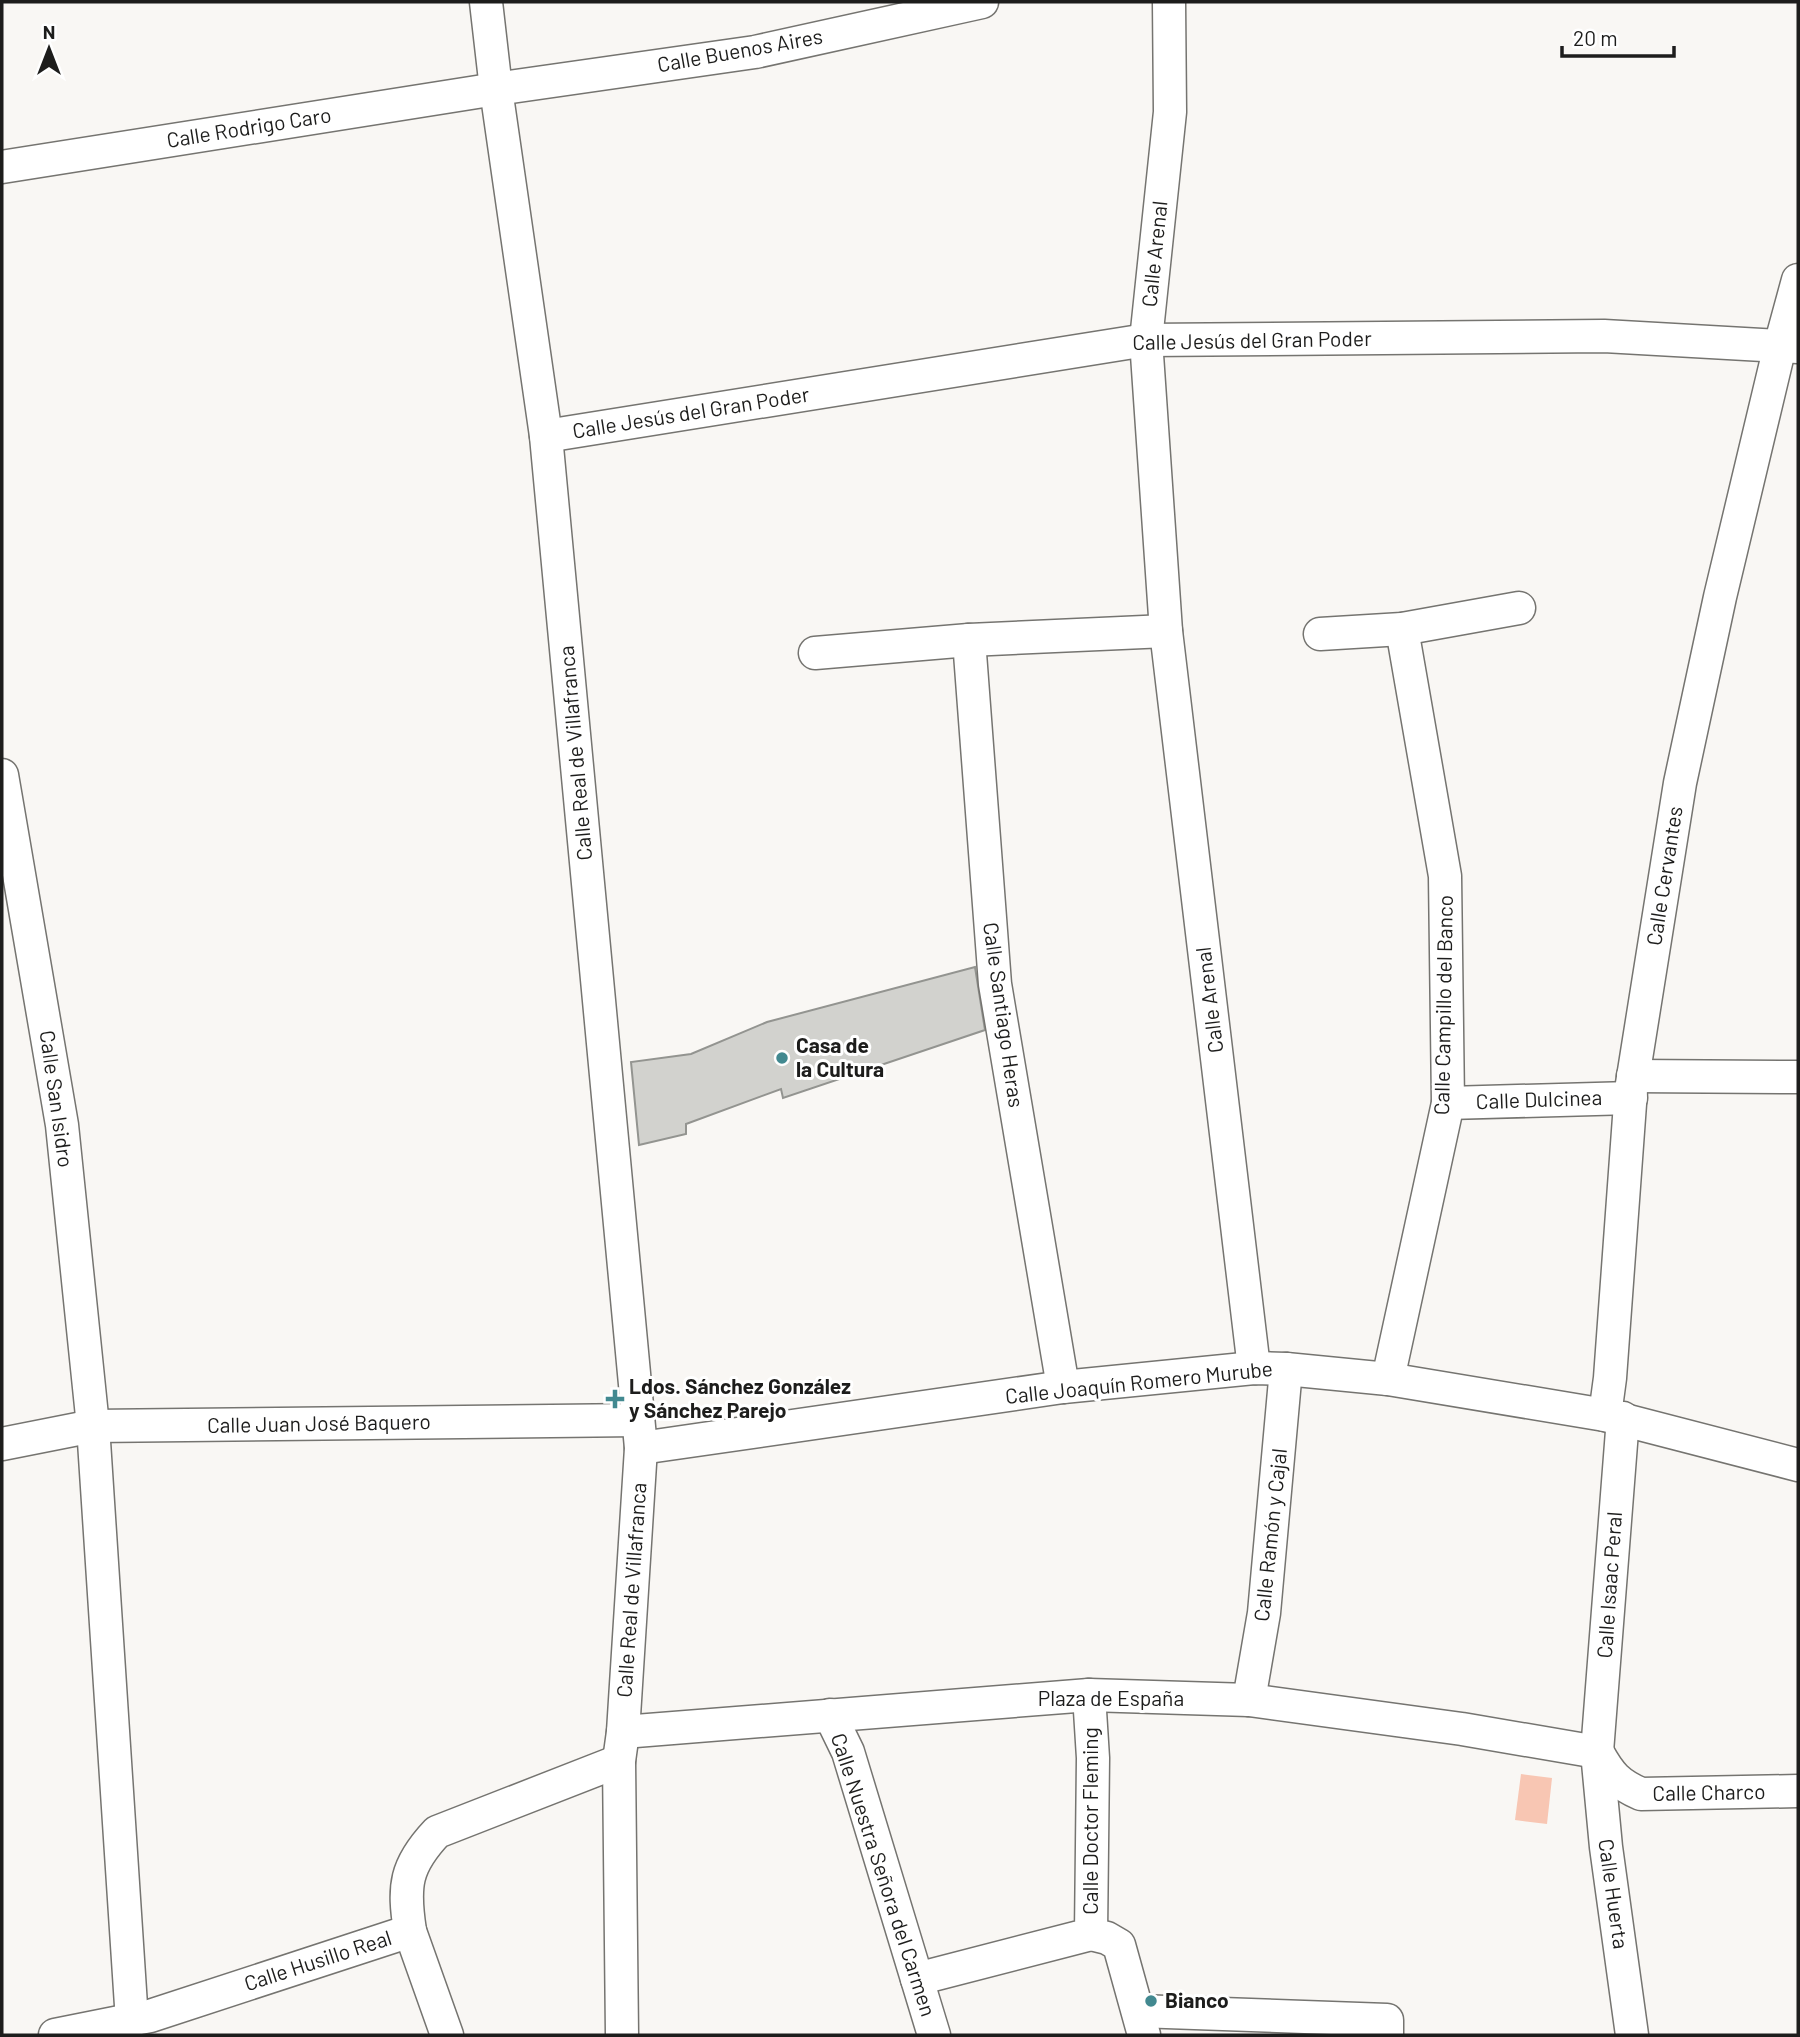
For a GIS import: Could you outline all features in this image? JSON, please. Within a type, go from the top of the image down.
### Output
[{"type":"street","name":"Calle Real de Villafranca","points":[[486,2],[546,436],[640,1434],[621,1747],[622,2035]]},
{"type":"street","name":"Calle Buenos Aires","points":[[496,89],[755,52],[982,2]]},
{"type":"street","name":"Calle Arenal","points":[[1169,2],[1170,112],[1146,340],[1166,631],[1254,1368]]},
{"type":"street","name":"Calle Rodrigo Caro","points":[[2,167],[496,89]]},
{"type":"street","name":"Calle Cervantes","points":[[1614,1417],[1611,1378],[1632,1087],[1680,783],[1720,597],[1789,346],[1798,279]]},
{"type":"street","name":"Calle Jesús del Gran Poder","points":[[546,436],[1146,340],[1604,336],[1789,346]]},
{"type":"street","points":[[1321,634],[1402,629],[1519,608]]},
{"type":"street","name":"Calle Campillo del Banco","points":[[1388,1379],[1448,1103],[1445,876],[1402,629]]},
{"type":"street","points":[[815,653],[969,640],[1166,631]]},
{"type":"street","name":"Calle Santiago Heras","points":[[969,640],[995,984],[1063,1387]]},
{"type":"street","name":"Calle San Isidro","points":[[2,775],[62,1125],[93,1426],[141,2024]]},
{"type":"street","name":"Calle Dulcinea","points":[[1448,1103],[1632,1087],[1798,1077]]},
{"type":"street","name":"Calle Joaquín Romero Murube","points":[[640,1434],[1254,1368],[1388,1379],[1614,1417],[1798,1465]]},
{"type":"street","name":"Calle Ramón y Cajal","points":[[1249,1700],[1265,1614],[1286,1369]]},
{"type":"street","name":"Calle Isaac Peral","points":[[1597,1752],[1614,1417]]},
{"type":"street","name":"Calle Juan José Baquero","points":[[2,1444],[93,1426],[640,1434]]},
{"type":"street","name":"Plaza de España","points":[[621,1747],[830,1715],[1089,1695],[1249,1700],[1462,1729],[1597,1752]]},
{"type":"street","name":"Calle Doctor Fleming","points":[[916,1979],[1091,1934],[1093,1758],[1089,1695]]},
{"type":"street","name":"Calle Nuestra Señora del Carmen","points":[[830,1715],[848,1752],[934,2035]]},
{"type":"street","name":"Calle Husillo Real","points":[[55,2035],[141,2024],[410,1931],[405,1901],[409,1874],[419,1851],[437,1832],[621,1747]]},
{"type":"street","name":"Calle Charco","points":[[1597,1752],[1618,1782],[1641,1794],[1798,1791]]},
{"type":"street","name":"Calle Huerta","points":[[1597,1752],[1605,1847],[1632,2035]]},
{"type":"street","points":[[410,1931],[447,2035]]},
{"type":"street","points":[[1091,1934],[1107,1938],[1119,1945],[1141,2023],[1387,2020],[1387,2035]]},
{"type":"shaded area","points":[[1521,1774],[1552,1778],[1547,1824],[1515,1820]]},
{"type":"building","name":"Casa de la Cultura","points":[[975,967],[985,1030],[783,1098],[781,1089],[686,1124],[686,1134],[639,1145],[631,1062],[691,1054],[767,1022]]},
{"type":"place","name":"Casa de la Cultura","points":[[782,1058]]},
{"type":"place","name":"Ldos. Sánchez González y Sánchez Parejo","points":[[615,1399]]},
{"type":"place","name":"Bianco","points":[[1151,2001]]}]
